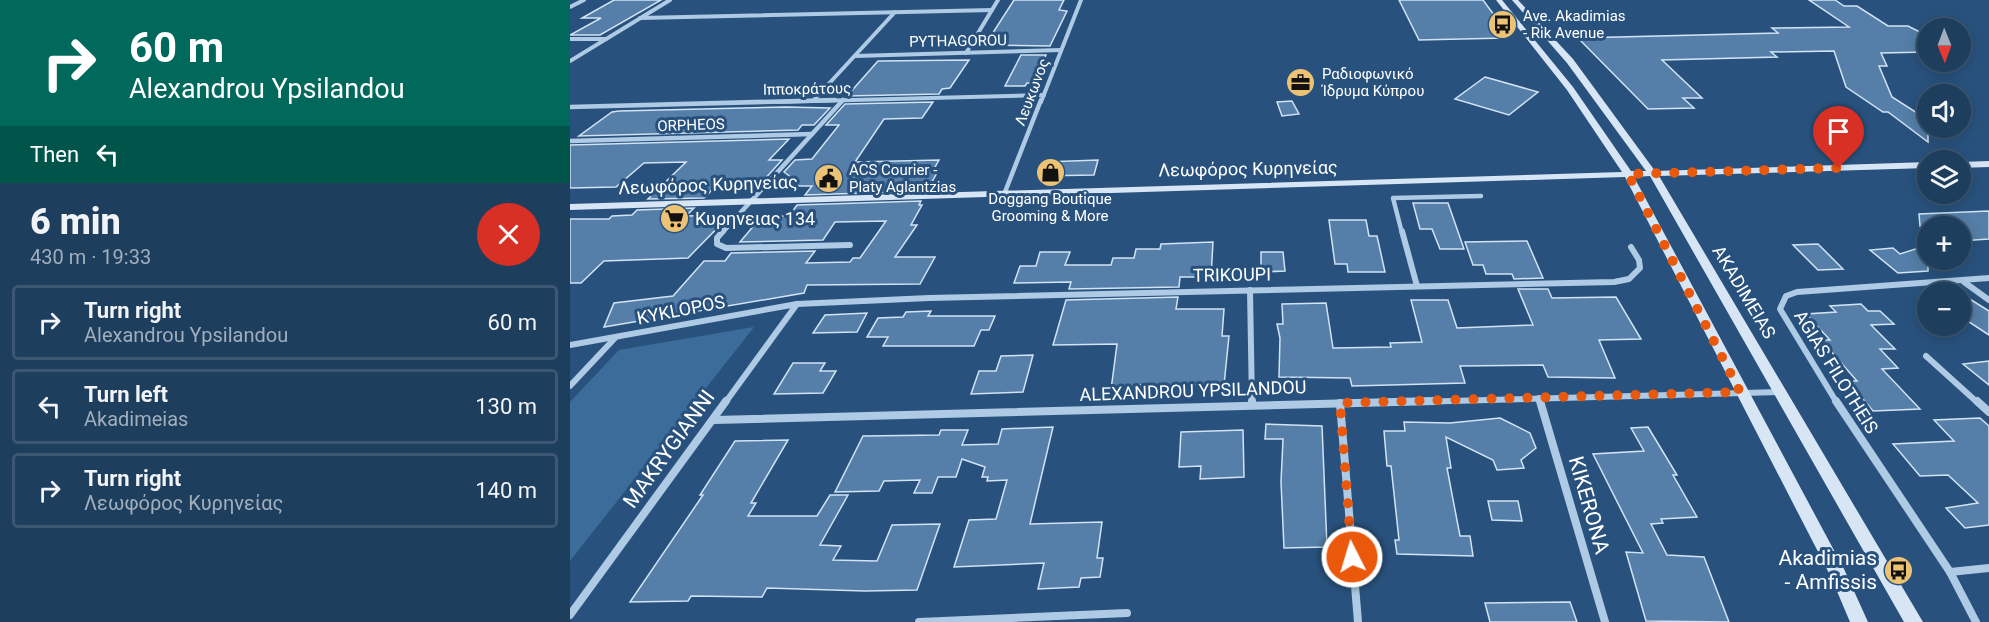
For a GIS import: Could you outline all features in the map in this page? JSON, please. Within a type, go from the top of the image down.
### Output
[{"type":"main road","points":[[1499,0],[1570,89],[1628,174],[1740,392],[1838,574],[1859,622]]},
{"type":"main road","name":"AKADIMEIAS","points":[[1515,0],[1570,61],[1653,174],[1914,622]]},
{"type":"main road","points":[[1971,165],[1989,164]]},
{"type":"main road","name":"Λεωφόρος Κυρηνείας","points":[[570,207],[1917,165]]},
{"type":"street","points":[[570,7],[584,0]]},
{"type":"street","points":[[570,61],[670,0]]},
{"type":"street","points":[[966,52],[998,0]]},
{"type":"street","name":"Λευκωνος","points":[[1005,192],[1081,0]]},
{"type":"street","points":[[640,18],[992,10]]},
{"type":"street","points":[[813,101],[895,12]]},
{"type":"street","points":[[570,39],[606,39]]},
{"type":"street","name":"PYTHAGOROU","points":[[855,56],[1061,50]]},
{"type":"street","name":"Ιπποκράτους","points":[[570,107],[1044,95]]},
{"type":"street","points":[[843,100],[717,238],[717,244],[726,248],[850,245]]},
{"type":"street","name":"ORPHEOS","points":[[570,141],[812,134]]},
{"type":"street","points":[[1417,286],[1394,198],[1481,196]]},
{"type":"street","name":"TRIKOUPI","points":[[797,304],[1250,290],[1614,282],[1629,279],[1640,268],[1631,247]]},
{"type":"street","name":"AGIAS FILOTHEIS","points":[[1964,282],[1989,278]]},
{"type":"street","name":"AGIAS FILOTHEIS","points":[[1917,285],[1797,292],[1786,296],[1780,309],[1852,428],[1950,572]]},
{"type":"street","points":[[1971,287],[1989,300]]},
{"type":"street","points":[[1250,290],[1252,404]]},
{"type":"street","name":"KYKLOPOS","points":[[570,345],[797,304]]},
{"type":"street","name":"MAKRYGIANNI","points":[[570,615],[797,304]]},
{"type":"street","points":[[570,386],[616,338]]},
{"type":"street","points":[[1926,356],[1989,412]]},
{"type":"street","name":"ALEXANDROU YPSILANDOU","points":[[714,420],[1252,404],[1780,392]]},
{"type":"street","name":"KIKERONA","points":[[1539,398],[1605,622]]},
{"type":"street","points":[[1340,403],[1358,622]]},
{"type":"street","points":[[1976,622],[1950,572],[1989,568]]},
{"type":"street","points":[[919,622],[1127,613]]},
{"type":"shaded area","points":[[754,327],[570,561],[570,402],[619,350]]},
{"type":"building","points":[[614,0],[661,0],[600,35],[570,35],[601,18],[582,18]]},
{"type":"building","points":[[1014,0],[1064,0],[1059,10],[1067,11],[1050,46],[985,45]]},
{"type":"building","points":[[1399,0],[1483,0],[1497,19],[1491,19],[1505,38],[1419,40]]},
{"type":"building","points":[[1809,0],[1835,0],[1844,6],[1857,6],[1888,26],[1908,26],[1917,30],[1917,52],[1881,53],[1887,66],[1879,66],[1892,97],[1917,113],[1917,134],[1888,112],[1883,112],[1846,87],[1834,51],[1771,52],[1777,57],[1662,60],[1702,98],[1683,98],[1694,108],[1648,109],[1578,38],[1778,33],[1772,28],[1849,27]]},
{"type":"building","points":[[1021,55],[1046,55],[1034,83],[1027,83],[1025,86],[1005,86]]},
{"type":"building","points":[[969,60],[950,88],[942,89],[939,94],[847,96],[878,61]]},
{"type":"building","points":[[1485,77],[1538,92],[1509,115],[1455,99]]},
{"type":"building","points":[[1292,101],[1299,114],[1282,116],[1277,102]]},
{"type":"building","points":[[933,102],[922,118],[884,119],[855,162],[939,160],[934,169],[939,169],[927,191],[805,195],[812,186],[791,186],[796,181],[784,172],[795,160],[812,159],[839,125],[826,125],[845,104]]},
{"type":"building","points":[[830,108],[814,125],[802,125],[798,130],[579,136],[612,112],[619,111]]},
{"type":"building","points":[[789,139],[769,160],[782,160],[763,181],[755,181],[749,187],[714,188],[704,198],[648,199],[686,162],[644,163],[616,187],[570,188],[570,145]]},
{"type":"building","points":[[1098,160],[1094,175],[1039,176],[1044,162]]},
{"type":"building","points":[[921,201],[919,205],[922,205],[911,225],[917,225],[895,257],[935,257],[920,284],[807,285],[804,293],[604,327],[614,303],[673,296],[704,261],[725,261],[731,253],[815,251],[806,263],[850,262],[853,258],[860,258],[886,221],[835,222],[823,240],[740,242],[762,216],[789,216],[797,205]]},
{"type":"building","points":[[1413,203],[1448,203],[1464,249],[1440,249],[1432,229],[1420,229]]},
{"type":"building","points":[[694,208],[686,216],[727,215],[724,218],[728,217],[688,258],[604,261],[581,283],[570,283],[570,219],[609,219],[612,216],[632,215],[637,210]]},
{"type":"building","points":[[1989,211],[1989,239],[1971,240],[1971,216],[1919,216],[1919,214]]},
{"type":"building","points":[[1329,220],[1366,220],[1369,236],[1377,236],[1385,272],[1348,272],[1347,264],[1335,264]]},
{"type":"building","points":[[1527,241],[1543,278],[1514,279],[1512,274],[1486,274],[1483,265],[1473,265],[1465,242]]},
{"type":"building","points":[[1213,242],[1211,277],[1180,277],[1179,287],[1069,289],[1071,282],[1014,283],[1020,266],[1036,266],[1040,252],[1070,252],[1065,265],[1111,265],[1113,258],[1134,258],[1136,249],[1160,249],[1161,244]]},
{"type":"building","points":[[1818,244],[1843,269],[1818,270],[1793,245]]},
{"type":"building","points":[[1893,248],[1900,254],[1917,249],[1917,270],[1928,271],[1898,273],[1870,250]]},
{"type":"building","points":[[1261,252],[1283,252],[1285,271],[1261,272]]},
{"type":"building","points":[[1518,289],[1548,289],[1552,298],[1616,297],[1641,339],[1599,340],[1615,378],[1548,377],[1543,365],[1460,366],[1465,383],[1352,386],[1350,378],[1279,377],[1280,338],[1277,324],[1283,324],[1282,304],[1326,303],[1333,348],[1391,347],[1390,343],[1422,342],[1411,300],[1448,300],[1457,328],[1533,325]]},
{"type":"building","points":[[1178,297],[1176,309],[1224,309],[1222,336],[1229,336],[1224,385],[1137,385],[1137,389],[1111,390],[1117,344],[1053,345],[1066,300]]},
{"type":"building","points":[[1971,300],[1989,311],[1989,335],[1971,323]]},
{"type":"building","points":[[1861,304],[1868,311],[1880,311],[1894,324],[1871,325],[1895,349],[1880,349],[1898,368],[1882,369],[1920,409],[1873,411],[1848,381],[1857,381],[1821,340],[1830,340],[1806,314],[1836,312],[1830,306]]},
{"type":"building","points":[[931,311],[928,316],[995,316],[989,330],[981,330],[974,346],[883,346],[888,337],[867,337],[878,318],[903,317],[906,312]]},
{"type":"building","points":[[867,313],[857,332],[813,333],[825,315]]},
{"type":"building","points":[[1033,355],[1023,392],[971,394],[979,371],[996,371],[1001,356]]},
{"type":"building","points":[[1989,361],[1989,385],[1963,364]]},
{"type":"building","points":[[793,363],[825,363],[820,371],[836,371],[823,393],[774,394]]},
{"type":"building","points":[[1500,418],[1530,433],[1536,448],[1521,460],[1524,468],[1497,470],[1493,460],[1446,437],[1451,468],[1447,468],[1460,536],[1470,536],[1473,556],[1397,554],[1395,540],[1399,540],[1391,466],[1387,466],[1384,431],[1405,431],[1404,422],[1450,423]]},
{"type":"building","points":[[1980,418],[1989,426],[1989,525],[1965,528],[1946,508],[1978,503],[1948,475],[1920,476],[1893,444],[1954,441],[1934,420]]},
{"type":"building","points":[[1266,424],[1322,426],[1327,547],[1284,548],[1281,482],[1283,439],[1265,439]]},
{"type":"building","points":[[1053,427],[1030,524],[1102,522],[1097,558],[1103,558],[1100,577],[1081,578],[1079,587],[1038,589],[1044,563],[954,567],[969,520],[996,519],[1007,480],[987,481],[988,477],[982,477],[985,467],[962,459],[956,477],[938,477],[932,493],[914,493],[920,480],[884,481],[879,491],[835,492],[863,436],[939,435],[941,430],[968,430],[962,445],[998,444],[1002,429]]},
{"type":"building","points":[[1648,427],[1677,475],[1673,475],[1697,517],[1661,519],[1663,523],[1651,524],[1667,555],[1704,557],[1729,622],[1646,621],[1626,552],[1643,553],[1593,454],[1644,451],[1631,428]]},
{"type":"building","points":[[1243,430],[1244,477],[1200,479],[1201,466],[1179,467],[1181,432]]},
{"type":"building","points":[[788,440],[751,503],[756,503],[748,516],[817,516],[830,495],[848,495],[820,545],[841,546],[833,560],[877,561],[892,525],[940,524],[917,590],[767,588],[762,597],[691,596],[688,601],[630,602],[703,495],[700,495],[735,441]]},
{"type":"building","points":[[1488,501],[1518,501],[1522,521],[1492,520]]},
{"type":"building","points":[[1570,602],[1577,622],[1490,622],[1485,603]]},
{"type":"place","name":"Ave. Akadimias - Rik Avenue","points":[[1502,25]]},
{"type":"place","name":"Ραδιοφωνικό Ίδρυμα Κύπρου","points":[[1301,83]]},
{"type":"place","name":"Doggang Boutique Grooming & More","points":[[1050,172]]},
{"type":"place","name":"ACS Courier - Platy Aglantzias","points":[[828,179]]},
{"type":"place","name":"Κυρηνειας 134","points":[[674,219]]},
{"type":"place","name":"Akadimias - Amfissis","points":[[1898,570]]},
{"type":"route","points":[[1352,557],[1340,403],[1740,392],[1628,174],[1839,168]]}]
